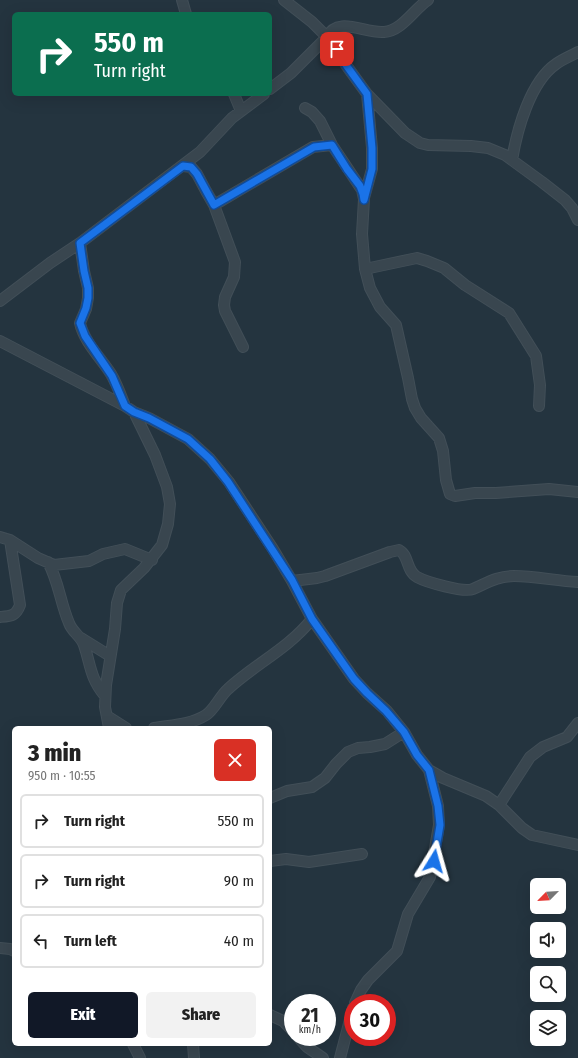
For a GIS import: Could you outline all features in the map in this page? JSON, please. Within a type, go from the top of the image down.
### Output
[{"type":"street","points":[[182,0],[185,12]]},
{"type":"street","points":[[284,0],[312,22],[327,37],[337,49],[346,65],[367,94],[405,133],[420,143],[428,145],[488,148],[512,160],[564,200],[572,208],[578,220]]},
{"type":"street","points":[[272,87],[291,73],[327,37],[330,30],[339,26],[376,33],[386,32],[396,28],[420,5],[428,0]]},
{"type":"street","points":[[512,160],[516,138],[534,90],[556,64],[578,52]]},
{"type":"street","points":[[367,94],[372,148],[372,169],[364,200],[362,234],[365,269],[370,288],[376,300],[396,325],[415,408],[421,418],[439,438],[444,451],[446,480],[450,494],[455,496],[475,493],[549,489],[578,492]]},
{"type":"street","points":[[235,96],[241,111]]},
{"type":"street","points":[[0,301],[183,166],[200,152],[232,118],[261,96]]},
{"type":"street","points":[[305,108],[312,112],[320,120],[332,145],[360,186],[364,200]]},
{"type":"street","points":[[214,205],[314,147],[332,145]]},
{"type":"street","points":[[183,166],[191,167],[197,174],[214,205],[235,262],[234,277],[225,297],[224,305],[225,311],[242,347]]},
{"type":"street","points":[[80,243],[88,288],[88,298],[80,323],[85,336],[112,376],[125,406]]},
{"type":"street","points":[[365,269],[417,258],[428,260],[444,268],[465,285],[509,313],[536,356],[540,385],[539,406]]},
{"type":"street","points":[[0,341],[188,439],[210,459],[244,504],[292,580],[312,619],[354,679],[386,711],[404,732],[417,755],[429,770],[454,783],[486,796],[499,805],[522,828],[532,835],[578,845]]},
{"type":"street","points":[[109,726],[105,707],[106,679],[115,629],[117,603],[121,590],[152,560],[162,545],[168,524],[170,504],[167,486],[155,455],[134,412]]},
{"type":"street","points":[[5,538],[48,562],[60,565],[84,562],[103,554],[125,549],[152,560]]},
{"type":"street","points":[[0,617],[13,615],[18,612],[20,606],[5,538]]},
{"type":"street","points":[[292,580],[325,576],[383,554],[399,550],[404,554],[411,572],[414,575],[442,586],[468,590],[497,579],[514,576],[578,582]]},
{"type":"street","points":[[48,562],[58,584],[70,627],[81,638],[110,656]]},
{"type":"street","points":[[173,726],[192,722],[207,715],[226,691],[294,639],[312,619]]},
{"type":"street","points":[[81,638],[93,679],[105,696]]},
{"type":"street","points":[[107,716],[123,726]]},
{"type":"street","points":[[499,805],[530,757],[543,747],[568,737],[578,723]]},
{"type":"street","points":[[272,797],[287,791],[312,787],[325,778],[348,752],[358,748],[385,744],[404,732]]},
{"type":"street","points":[[359,994],[368,980],[397,951],[408,914],[430,877],[440,825],[438,806],[429,770]]},
{"type":"street","points":[[272,861],[286,859],[309,862],[362,854]]},
{"type":"street","points":[[0,948],[12,950]]},
{"type":"street","points":[[272,1016],[284,1022]]},
{"type":"street","points":[[340,1058],[344,1043]]},
{"type":"street","points":[[134,1046],[140,1058]]},
{"type":"street","points":[[193,1046],[194,1058]]},
{"type":"street","points":[[306,1046],[323,1058]]},
{"type":"route","points":[[337,49],[346,65],[367,94],[372,148],[372,169],[364,200],[360,186],[332,145],[321,145],[314,147],[214,205],[197,174],[191,167],[183,166],[80,243],[84,271],[87,279],[88,298],[80,323],[85,336],[112,376],[125,406],[188,439],[210,459],[244,504],[292,580],[312,619],[354,679],[386,711],[404,732],[417,755],[429,770],[438,806],[440,825],[434,861]]}]
